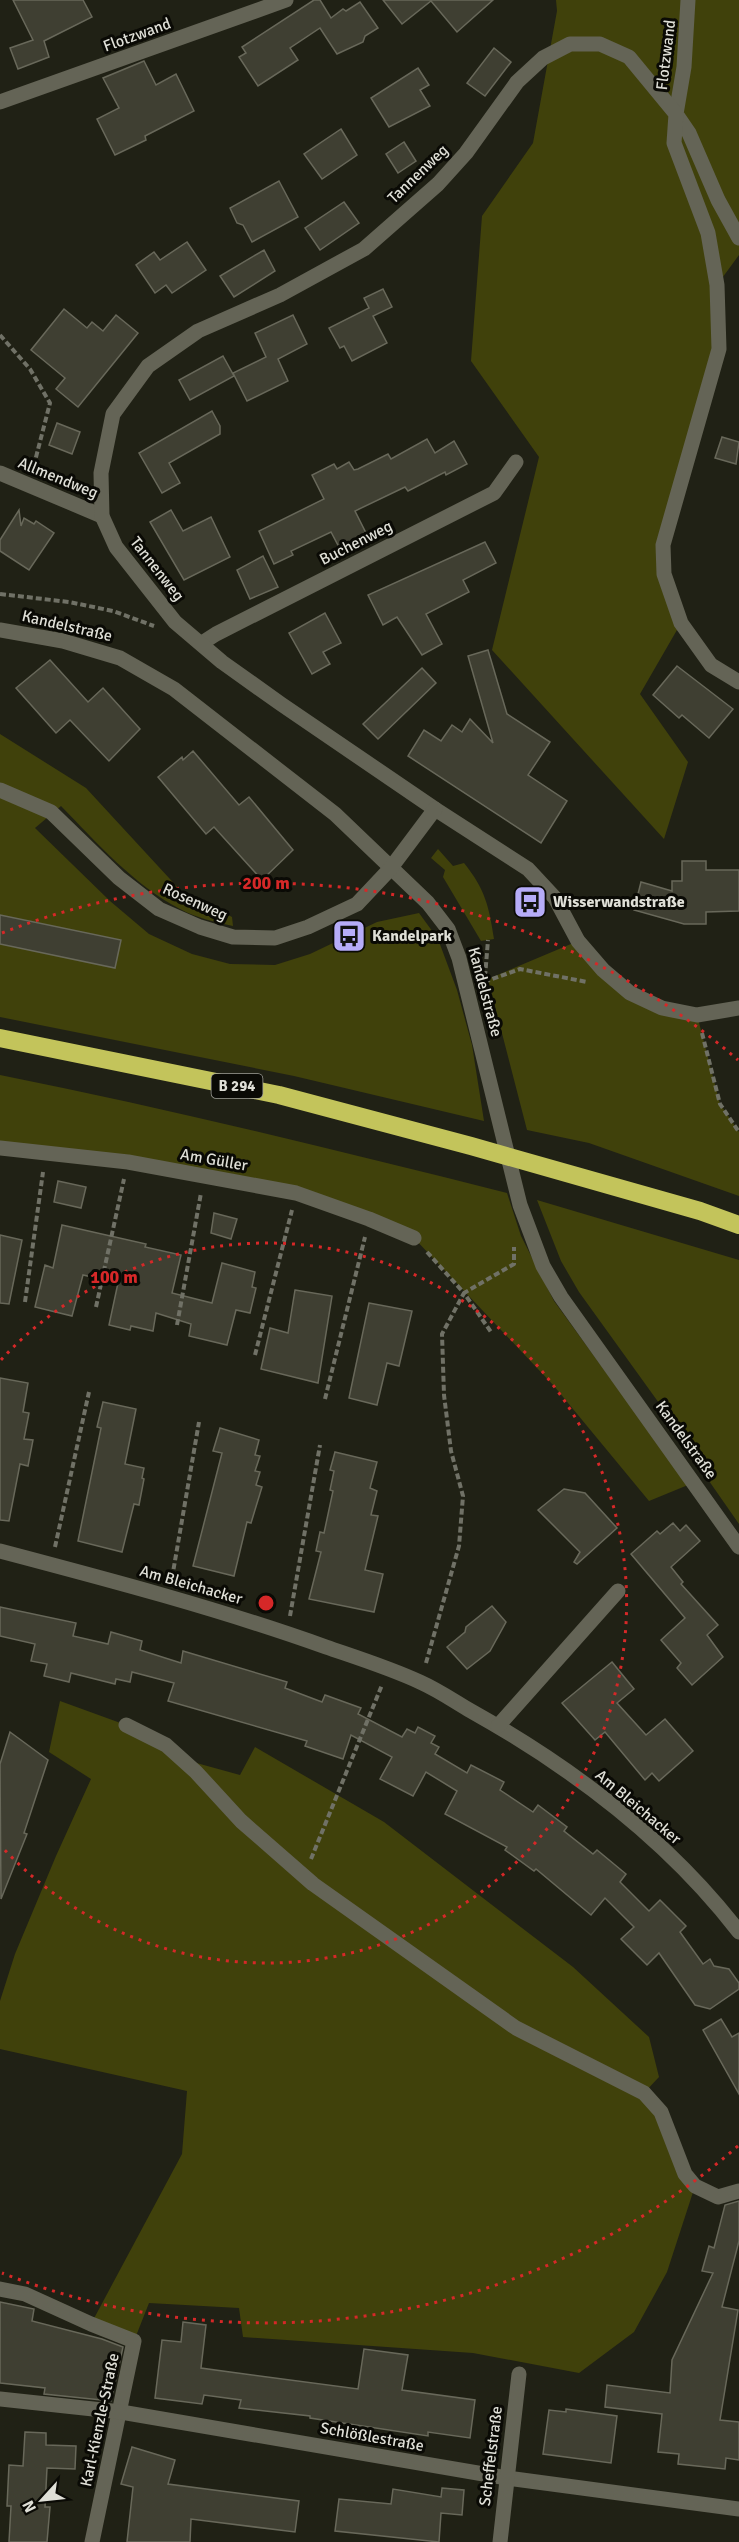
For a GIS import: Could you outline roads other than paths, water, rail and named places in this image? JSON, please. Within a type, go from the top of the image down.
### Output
[{"type":"highway","name":"B 294","points":[[0,1038],[279,1095],[471,1146],[700,1211],[739,1225]]},
{"type":"street","name":"Flotzwand","points":[[0,102],[286,0]]},
{"type":"street","name":"Flotzwand","points":[[676,114],[684,67],[688,0]]},
{"type":"street","name":"Tannenweg","points":[[739,238],[718,200],[689,133],[629,57],[600,44],[570,44],[543,58],[517,82],[466,153],[438,184],[364,249],[280,295],[198,331],[148,366],[113,414],[101,472],[102,516],[116,547],[175,622],[222,662],[435,809],[528,869],[555,898],[578,941],[603,970],[630,993],[662,1008],[697,1015],[739,1008]]},
{"type":"street","points":[[676,114],[674,143],[710,244],[717,285],[719,349],[663,545],[664,574],[681,623],[711,665],[739,682]]},
{"type":"street","name":"Buchenweg","points":[[202,644],[216,634],[494,493],[516,462]]},
{"type":"street","name":"Allmendweg","points":[[0,474],[102,516]]},
{"type":"street","name":"Kandelstraße","points":[[0,630],[63,641],[120,658],[174,689],[334,814],[428,903],[448,929],[468,991],[515,1190],[529,1235],[543,1266],[561,1297],[739,1547]]},
{"type":"street","name":"Rosenweg","points":[[0,790],[51,812],[119,878],[159,909],[200,927],[232,937],[275,938],[308,927],[357,904],[390,869],[435,809]]},
{"type":"street","name":"Am Güller","points":[[0,1148],[128,1162],[296,1194],[369,1219],[414,1238]]},
{"type":"street","name":"Am Bleichacker","points":[[0,1551],[169,1597],[287,1633],[421,1682],[498,1726],[552,1761],[620,1811],[711,1895],[739,1932]]},
{"type":"street","points":[[498,1726],[618,1591]]},
{"type":"street","points":[[126,1725],[166,1745],[196,1772],[241,1821],[304,1876],[516,2028],[644,2093],[661,2112],[685,2174],[695,2186],[718,2197],[739,2191]]},
{"type":"street","name":"Karl-Kienzle-Straße","points":[[0,2289],[25,2294],[134,2341],[92,2542]]},
{"type":"street","name":"Scheffelstraße","points":[[500,2542],[519,2374]]},
{"type":"street","name":"Schlößlestraße","points":[[0,2399],[121,2412],[507,2478],[739,2510]]},
{"type":"place","name":"Wisserwandstraße","points":[[530,902]]},
{"type":"place","name":"Kandelpark","points":[[349,936]]}]
